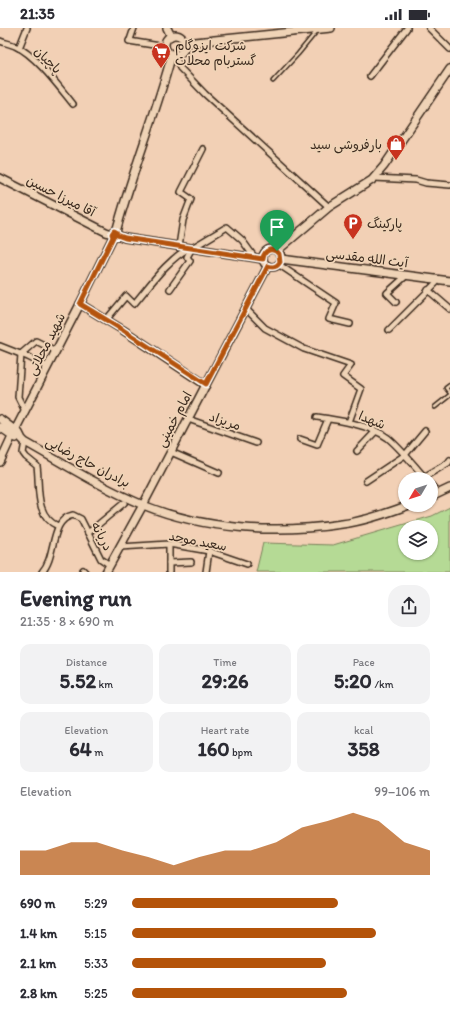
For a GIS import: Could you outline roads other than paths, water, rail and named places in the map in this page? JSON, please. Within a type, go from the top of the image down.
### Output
[{"type":"main road","points":[[167,28],[171,36]]},
{"type":"main road","points":[[185,43],[250,35],[331,28]]},
{"type":"main road","points":[[171,36],[180,36],[185,43],[183,51],[174,54],[169,52],[166,47],[166,40],[171,36]]},
{"type":"main road","name":"شهید محلاتی","points":[[0,462],[116,235],[123,204],[174,54]]},
{"type":"main road","points":[[277,251],[329,207],[374,178],[384,166],[450,69]]},
{"type":"main road","name":"آقا میرزا حسین","points":[[0,178],[106,232],[179,246],[259,258]]},
{"type":"main road","points":[[272,249],[277,251],[280,256],[280,262],[273,267],[268,266],[259,258],[266,251],[272,249]]},
{"type":"main road","name":"آیت الله مقدسی","points":[[280,262],[450,281]]},
{"type":"main road","name":"امام خمینی","points":[[108,569],[145,502],[268,266]]},
{"type":"main road","points":[[80,304],[206,384]]},
{"type":"main road","points":[[0,419],[14,433]]},
{"type":"main road","points":[[0,427],[14,433],[19,433],[24,441]]},
{"type":"main road","name":"برادران حاج رضایی","points":[[24,441],[94,481],[168,513],[236,528],[280,529],[343,524],[369,519],[398,509]]},
{"type":"main road","points":[[438,493],[450,488]]},
{"type":"street","points":[[19,48],[27,28]]},
{"type":"street","points":[[134,28],[130,40],[166,47]]},
{"type":"street","points":[[370,76],[407,28]]},
{"type":"street","points":[[429,28],[450,49]]},
{"type":"street","name":"پاچیان","points":[[0,41],[19,48],[32,58],[57,84],[73,104]]},
{"type":"street","points":[[174,54],[180,68],[205,94],[329,207]]},
{"type":"street","points":[[179,246],[183,220],[191,199],[181,192],[202,149]]},
{"type":"street","points":[[374,178],[416,180],[426,183],[450,185]]},
{"type":"street","points":[[106,320],[126,296],[134,304],[161,271],[181,252],[227,228],[242,240],[259,258]]},
{"type":"street","points":[[170,289],[190,261],[187,257],[191,248]]},
{"type":"street","points":[[280,262],[336,303],[329,319],[350,324]]},
{"type":"street","points":[[396,302],[386,293],[407,275]]},
{"type":"street","points":[[388,330],[439,280]]},
{"type":"street","points":[[428,290],[450,309]]},
{"type":"street","points":[[245,308],[265,328],[304,349],[350,365],[343,376],[361,389],[349,422]]},
{"type":"street","points":[[25,411],[18,397],[21,354],[36,341],[56,351]]},
{"type":"street","points":[[0,346],[48,367]]},
{"type":"street","name":"شهدا","points":[[317,417],[349,422],[387,438],[420,472]]},
{"type":"street","name":"مریزاد","points":[[188,419],[256,444]]},
{"type":"street","points":[[300,439],[317,445],[328,419]]},
{"type":"street","points":[[366,481],[405,455],[424,431]]},
{"type":"street","points":[[357,451],[375,432]]},
{"type":"street","points":[[24,441],[23,453],[37,466],[39,500],[42,509],[48,518],[58,526],[49,561],[42,572]]},
{"type":"street","points":[[171,452],[219,473]]},
{"type":"street","points":[[434,472],[450,460]]},
{"type":"street","points":[[88,533],[124,503]]},
{"type":"street","name":"دریانه","points":[[58,526],[66,516],[73,515],[81,520],[101,559],[108,569]]},
{"type":"street","points":[[168,544],[169,572]]},
{"type":"street","name":"سعید موحد","points":[[120,547],[168,544],[208,551],[247,564]]},
{"type":"street","points":[[206,572],[208,551]]},
{"type":"street","points":[[169,563],[191,562]]},
{"type":"lane","points":[[273,81],[298,54],[317,30]]},
{"type":"lane","points":[[435,407],[450,394],[446,388],[450,386]]},
{"type":"place","name":"شرکت ایزوگام گستربام محلات","points":[[161,69]]},
{"type":"place","name":"بارفروشی سید","points":[[396,161]]},
{"type":"place","name":"پارکینگ","points":[[353,240]]}]
